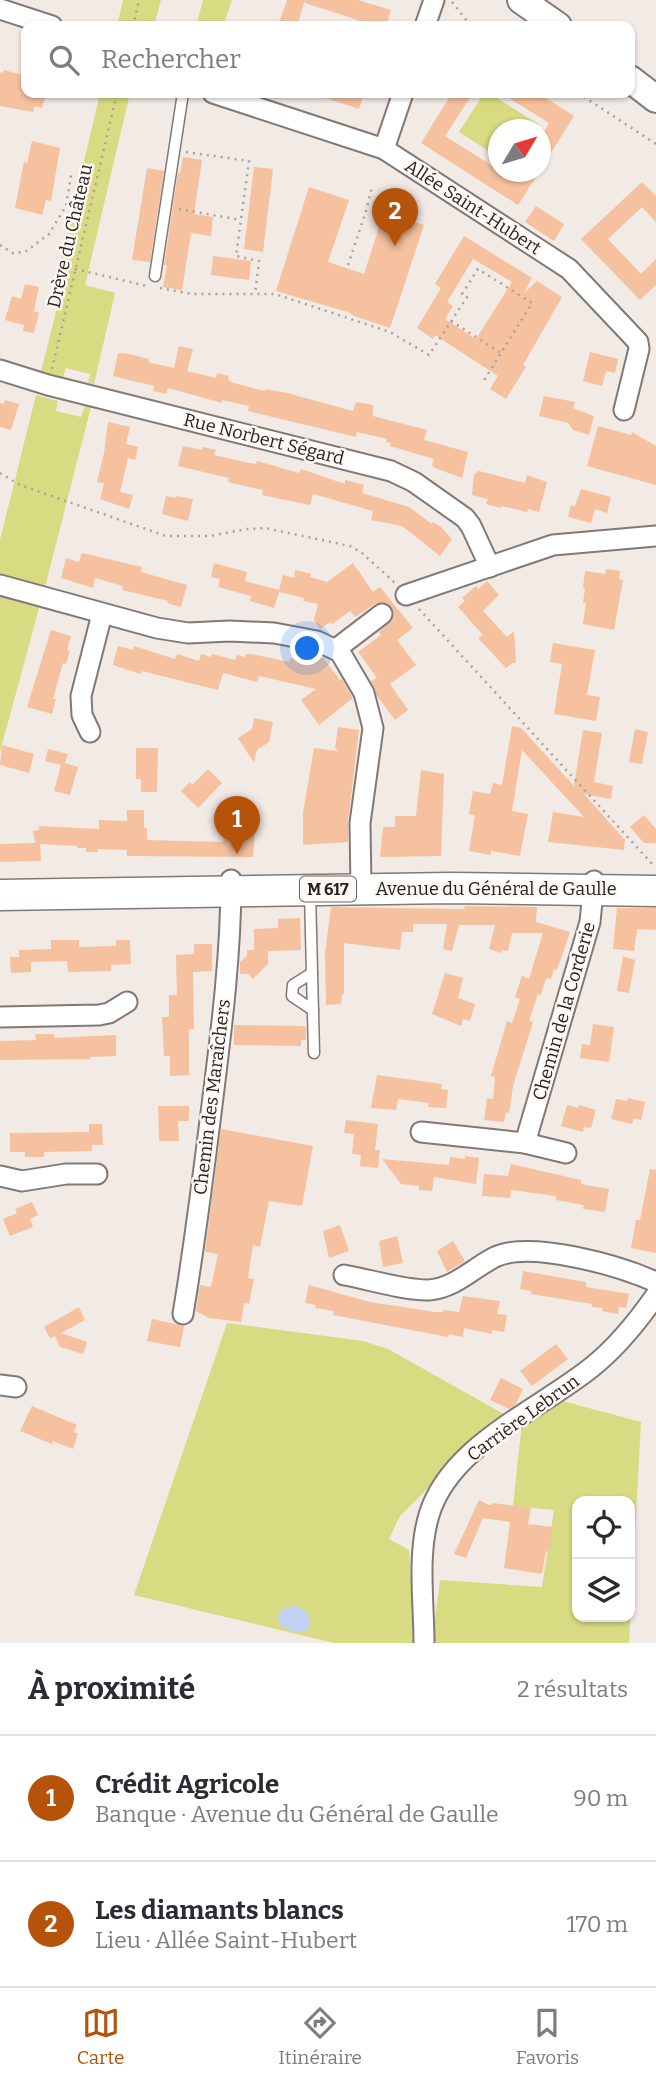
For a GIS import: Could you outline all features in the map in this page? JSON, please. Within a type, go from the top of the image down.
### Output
[{"type":"main road","points":[[521,0],[551,21]]},
{"type":"main road","points":[[635,83],[656,99]]},
{"type":"main road","name":"Avenue du Général de Gaulle","points":[[0,883],[594,883],[656,878]]},
{"type":"main road","name":"Avenue du Général de Gaulle","points":[[594,883],[656,891]]},
{"type":"main road","name":"Avenue du Général de Gaulle","points":[[0,895],[231,884]]},
{"type":"street","points":[[427,21],[434,0]]},
{"type":"street","points":[[0,9],[37,21]]},
{"type":"street","name":"Allée Saint-Hubert","points":[[228,98],[384,149],[569,269],[638,342],[639,349],[624,410]]},
{"type":"street","points":[[384,149],[401,98]]},
{"type":"street","name":"Rue Norbert Ségard","points":[[0,370],[399,474],[465,518],[490,567]]},
{"type":"street","points":[[406,595],[553,545],[656,536]]},
{"type":"street","points":[[0,585],[102,614],[180,632],[243,631],[288,634],[317,640],[335,649],[347,660],[359,682],[372,719],[372,747],[360,833],[360,883]]},
{"type":"street","points":[[90,732],[82,715],[81,696],[102,614]]},
{"type":"street","points":[[335,649],[382,614]]},
{"type":"street","name":"Chemin de la Corderie","points":[[524,1143],[590,922],[594,883]]},
{"type":"street","name":"Chemin des Maraîchers","points":[[183,1314],[195,1246],[226,978],[231,884]]},
{"type":"street","points":[[0,1017],[99,1015],[109,1013],[127,1002]]},
{"type":"street","points":[[421,1132],[524,1143],[566,1153]]},
{"type":"street","points":[[0,1176],[22,1181],[66,1174],[97,1174]]},
{"type":"street","points":[[344,1275],[427,1290],[447,1285],[496,1257],[523,1250],[618,1266],[656,1282]]},
{"type":"street","name":"Carrière Lebrun","points":[[424,1643],[423,1546],[428,1519],[439,1493],[461,1463],[478,1447],[568,1385],[602,1358],[628,1332],[656,1295]]},
{"type":"lane","points":[[155,276],[182,98]]},
{"type":"lane","points":[[310,884],[314,1053]]},
{"type":"lane","points":[[312,972],[293,985],[292,996],[313,1010]]},
{"type":"path","points":[[134,21],[139,0]]},
{"type":"path","points":[[450,0],[456,3],[468,21]]},
{"type":"path","name":"Drève du Château","points":[[48,384],[116,98]]},
{"type":"path","points":[[586,98],[656,144]]},
{"type":"path","points":[[174,151],[250,161],[236,256],[260,261],[255,294]]},
{"type":"path","points":[[0,245],[13,253],[25,252],[49,234],[66,205],[71,175]]},
{"type":"path","points":[[348,265],[372,187]]},
{"type":"path","points":[[166,207],[241,220]]},
{"type":"path","points":[[75,269],[147,287],[192,294],[275,294],[390,332],[429,355],[467,297],[462,294],[478,269],[531,303],[483,382]]},
{"type":"path","points":[[452,321],[501,353]]},
{"type":"green space","points":[[123,0],[161,0],[155,21],[118,21]]},
{"type":"green space","points":[[203,0],[232,0],[225,21],[197,21]]},
{"type":"green space","points":[[99,98],[129,98],[85,285],[115,293],[94,384],[88,383],[90,374],[66,368],[63,377],[41,371],[64,281],[57,277]]},
{"type":"green space","points":[[481,98],[497,98],[530,119],[488,119],[488,151],[459,132]]},
{"type":"green space","points":[[36,395],[58,401],[56,411],[81,417],[85,406],[91,407],[45,587],[0,574],[0,540]]},
{"type":"green space","points":[[0,597],[39,608],[0,752]]},
{"type":"green space","points":[[227,1323],[363,1341],[388,1349],[511,1418],[471,1445],[400,1516],[389,1539],[409,1550],[415,1643],[334,1643],[134,1595]]},
{"type":"green space","points":[[559,1400],[641,1422],[635,1532],[635,1496],[572,1496],[572,1622],[630,1622],[629,1643],[432,1643],[440,1580],[542,1587],[554,1510],[513,1506],[522,1422]]},
{"type":"water","points":[[294,1606],[309,1615],[310,1622],[306,1631],[287,1629],[279,1621],[281,1611]]},
{"type":"building","points":[[287,0],[305,0],[299,21],[280,21]]},
{"type":"building","points":[[305,0],[358,0],[391,10],[388,21],[361,21],[305,3]]},
{"type":"building","points":[[4,70],[21,75],[21,98],[45,98],[42,108],[35,106],[33,112],[0,106],[0,72],[3,73]]},
{"type":"building","points":[[325,98],[362,98],[359,109]]},
{"type":"building","points":[[449,98],[470,98],[445,136],[488,163],[488,182],[533,182],[518,205],[421,143]]},
{"type":"building","points":[[509,98],[546,98],[574,116],[551,153],[551,119],[543,119]]},
{"type":"building","points":[[32,141],[60,148],[51,201],[46,200],[42,215],[15,208],[24,162],[27,163]]},
{"type":"building","points":[[183,157],[202,160],[194,214],[213,217],[211,236],[191,233],[182,290],[163,287],[178,173]]},
{"type":"building","points":[[254,167],[273,169],[263,252],[244,249]]},
{"type":"building","points":[[147,168],[164,171],[150,262],[132,260]]},
{"type":"building","points":[[642,182],[656,196],[656,222],[642,207],[608,239],[641,274],[656,259],[656,285],[640,300],[581,239]]},
{"type":"building","points":[[309,187],[349,200],[328,262],[364,274],[384,212],[424,225],[390,328],[351,313],[276,291]]},
{"type":"building","points":[[536,206],[564,224],[554,241],[525,222]]},
{"type":"building","points":[[464,236],[532,278],[524,293],[537,281],[562,297],[523,365],[526,367],[506,399],[490,389],[498,376],[435,335],[433,339],[417,328],[441,288],[435,284]],"holes":[[[473,259],[512,282],[476,339],[445,319],[453,306],[447,302]]]},
{"type":"building","points":[[213,256],[251,261],[249,280],[211,275]]},
{"type":"building","points":[[25,284],[39,287],[34,311],[39,313],[34,333],[23,331],[24,325],[5,320],[12,296],[21,299]]},
{"type":"building","points":[[179,346],[193,349],[187,371],[216,378],[217,373],[229,376],[228,380],[234,383],[265,391],[287,393],[353,411],[356,402],[373,405],[373,416],[427,430],[424,440],[468,452],[462,478],[435,468],[432,465],[434,459],[390,446],[391,443],[386,442],[387,439],[357,432],[356,437],[248,411],[249,406],[222,400],[222,403],[168,388],[166,394],[153,391],[154,386],[113,376],[118,353],[149,359],[148,362],[174,368]]},
{"type":"building","points":[[590,352],[618,359],[615,373],[606,371],[602,386],[583,381]]},
{"type":"building","points":[[544,396],[575,402],[573,408],[594,416],[589,435],[573,430],[568,423],[539,416]]},
{"type":"building","points":[[5,400],[19,404],[11,430],[0,427],[0,403],[4,404]]},
{"type":"building","points":[[108,422],[130,427],[126,444],[138,447],[135,460],[128,458],[120,492],[133,495],[129,509],[100,499],[104,483],[97,482]]},
{"type":"building","points":[[598,426],[631,435],[632,432],[656,446],[656,485],[587,466]]},
{"type":"building","points":[[183,446],[202,450],[203,447],[216,450],[214,455],[256,464],[257,461],[299,473],[301,469],[345,484],[345,480],[364,485],[362,493],[409,507],[432,524],[433,522],[441,527],[452,539],[440,556],[402,526],[371,520],[373,511],[313,494],[310,505],[262,495],[263,490],[228,482],[229,478],[178,466]]},
{"type":"building","points":[[479,471],[525,483],[527,475],[547,482],[539,512],[501,508],[486,504],[488,499],[472,495],[474,474]]},
{"type":"building","points":[[581,489],[611,497],[607,513],[595,509],[591,523],[568,517],[571,505],[575,506]]},
{"type":"building","points":[[166,496],[193,499],[188,521],[162,514]]},
{"type":"building","points":[[82,553],[142,567],[141,572],[187,585],[181,607],[167,603],[168,601],[122,590],[123,586],[95,578],[93,588],[61,578],[66,558],[79,562]]},
{"type":"building","points":[[214,563],[247,572],[245,581],[279,590],[283,575],[294,578],[295,570],[327,582],[353,563],[373,592],[380,587],[413,628],[397,640],[416,665],[390,684],[408,710],[395,720],[377,696],[371,681],[377,678],[358,652],[381,635],[379,632],[393,619],[394,612],[387,603],[375,604],[355,617],[350,611],[320,629],[314,620],[318,604],[279,592],[274,608],[250,601],[251,596],[218,587],[220,579],[211,577]]},
{"type":"building","points":[[606,569],[620,571],[619,579],[623,580],[614,630],[583,624],[586,603],[583,603],[585,571],[605,574]]},
{"type":"building","points":[[487,581],[499,595],[483,611],[507,637],[514,631],[516,659],[515,663],[506,668],[478,638],[483,635],[458,607],[465,601],[462,598]]},
{"type":"building","points":[[51,630],[71,636],[67,650],[70,651],[66,664],[63,663],[53,699],[56,699],[52,714],[27,707]]},
{"type":"building","points":[[553,643],[595,650],[587,695],[600,697],[596,721],[554,714],[562,664],[550,662]]},
{"type":"building","points":[[118,646],[133,650],[134,646],[175,659],[177,654],[199,661],[201,654],[235,660],[237,655],[245,657],[246,654],[252,654],[289,662],[290,658],[298,660],[301,650],[324,659],[340,680],[342,679],[353,698],[319,725],[301,700],[316,689],[259,676],[257,682],[223,673],[218,690],[142,671],[141,674],[113,665]]},
{"type":"building","points":[[254,718],[273,722],[269,742],[257,750],[254,763],[238,738],[252,729]]},
{"type":"building","points":[[512,726],[521,728],[574,786],[583,730],[602,733],[594,782],[613,786],[611,799],[584,794],[625,840],[624,850],[548,842],[553,812],[584,817],[522,750],[512,811],[528,814],[520,856],[491,851],[491,855],[469,851],[475,815],[469,814],[473,791],[490,794],[493,783],[502,785]]},
{"type":"building","points":[[338,727],[359,730],[348,842],[303,845],[303,813],[314,748],[338,751],[335,748]]},
{"type":"building","points":[[635,729],[648,732],[642,764],[629,762]]},
{"type":"building","points":[[2,745],[34,754],[29,773],[0,765]]},
{"type":"building","points":[[136,748],[158,748],[157,792],[141,792],[141,779],[136,779]]},
{"type":"building","points":[[48,749],[68,754],[65,763],[78,767],[70,795],[54,791],[61,765],[45,761]]},
{"type":"building","points":[[208,769],[222,783],[198,808],[181,791],[190,782],[192,785]]},
{"type":"building","points":[[421,770],[444,774],[441,856],[380,857],[383,827],[395,827],[395,816],[416,816]]},
{"type":"building","points":[[127,810],[144,810],[147,840],[223,842],[228,810],[240,813],[238,825],[255,828],[253,857],[127,856],[127,850],[98,849],[98,852],[86,852],[86,848],[77,846],[40,844],[41,861],[0,862],[0,844],[35,843],[33,831],[39,830],[39,826],[99,829],[99,820],[127,821]]},
{"type":"building","points":[[644,815],[656,829],[656,843],[644,843],[630,827]]},
{"type":"building","points":[[465,906],[537,907],[536,922],[570,932],[557,970],[554,969],[551,979],[546,978],[541,995],[538,994],[529,1021],[533,1022],[513,1086],[509,1113],[506,1112],[504,1122],[484,1120],[487,1098],[493,1099],[495,1077],[491,1076],[507,1021],[512,1023],[520,999],[515,997],[522,976],[529,979],[543,933],[512,933],[508,951],[502,950],[502,953],[489,949],[495,925],[459,925],[452,951],[443,949],[447,924],[413,924],[413,932],[402,932],[400,950],[344,943],[344,994],[341,1004],[326,1005],[325,953],[331,907],[464,909]]},
{"type":"building","points":[[617,908],[656,908],[656,930],[637,929],[634,951],[613,949]]},
{"type":"building","points":[[300,918],[301,950],[268,951],[268,964],[253,979],[248,974],[240,974],[240,962],[247,956],[247,950],[254,950],[254,929],[278,928],[278,919]]},
{"type":"building","points":[[51,940],[79,940],[79,947],[116,946],[116,940],[130,940],[131,964],[111,965],[111,971],[68,972],[67,961],[31,962],[31,972],[11,973],[10,957],[19,957],[19,950],[51,949]]},
{"type":"building","points":[[194,944],[212,944],[212,971],[193,972],[194,1029],[189,1029],[189,1075],[170,1076],[170,1056],[164,1056],[162,1017],[169,1017],[169,995],[177,995],[176,955],[194,954]]},
{"type":"building","points":[[623,956],[635,960],[629,993],[617,991]]},
{"type":"building","points":[[445,973],[463,978],[458,998],[475,1004],[470,1021],[463,1019],[461,1026],[432,1014]]},
{"type":"building","points":[[593,1024],[614,1027],[609,1062],[580,1058],[582,1044],[590,1045]]},
{"type":"building","points":[[234,1025],[306,1027],[306,1040],[301,1040],[301,1046],[234,1045]]},
{"type":"building","points":[[35,1034],[54,1034],[54,1038],[116,1035],[116,1056],[90,1059],[0,1060],[0,1041],[36,1040]]},
{"type":"building","points":[[377,1075],[442,1084],[441,1089],[448,1090],[446,1108],[428,1107],[429,1103],[398,1099],[396,1110],[371,1108]]},
{"type":"building","points":[[628,1098],[645,1102],[641,1120],[634,1118],[632,1124],[611,1119],[616,1099],[627,1101]]},
{"type":"building","points":[[567,1105],[596,1110],[591,1128],[584,1127],[583,1132],[561,1126]]},
{"type":"building","points":[[158,1106],[189,1106],[189,1121],[178,1121],[179,1141],[159,1141]]},
{"type":"building","points":[[346,1120],[378,1124],[375,1150],[380,1150],[378,1168],[360,1166],[361,1155],[352,1154],[354,1134],[344,1133]]},
{"type":"building","points":[[89,1124],[102,1124],[103,1145],[92,1145],[92,1151],[44,1152],[44,1157],[25,1157],[25,1152],[10,1152],[10,1133],[89,1132]]},
{"type":"building","points":[[221,1129],[313,1146],[302,1206],[269,1201],[260,1247],[253,1245],[248,1278],[254,1279],[249,1304],[244,1303],[241,1322],[209,1318],[196,1311],[200,1285],[211,1287],[218,1254],[205,1252]]},
{"type":"building","points":[[465,1156],[479,1158],[476,1184],[434,1177],[432,1191],[401,1184],[382,1159],[449,1165],[450,1157],[465,1159]]},
{"type":"building","points":[[511,1164],[609,1189],[605,1212],[583,1209],[584,1205],[556,1200],[556,1196],[511,1190],[510,1198],[482,1196],[484,1174],[508,1176]]},
{"type":"building","points":[[650,1169],[656,1170],[656,1253],[631,1248],[636,1220],[640,1220]]},
{"type":"building","points":[[32,1202],[38,1215],[30,1219],[33,1227],[10,1236],[3,1219],[17,1213],[15,1209]]},
{"type":"building","points":[[340,1225],[349,1251],[329,1258],[323,1231]]},
{"type":"building","points":[[397,1236],[403,1263],[383,1267],[379,1241]]},
{"type":"building","points":[[453,1241],[465,1261],[447,1272],[437,1251]]},
{"type":"building","points":[[523,1271],[586,1282],[586,1287],[629,1294],[626,1308],[619,1307],[618,1314],[602,1311],[603,1308],[592,1307],[592,1304],[531,1294],[531,1291],[520,1289]]},
{"type":"building","points":[[309,1285],[370,1302],[435,1312],[459,1312],[463,1296],[500,1301],[497,1314],[507,1315],[504,1332],[492,1330],[492,1334],[464,1328],[463,1337],[449,1334],[448,1337],[333,1315],[334,1311],[315,1308],[316,1305],[305,1303]]},
{"type":"building","points":[[79,1307],[85,1320],[61,1333],[87,1342],[83,1354],[60,1347],[55,1336],[50,1338],[44,1327]]},
{"type":"building","points":[[152,1319],[184,1326],[180,1347],[147,1341]]},
{"type":"building","points":[[556,1344],[568,1359],[532,1386],[520,1371]]},
{"type":"building","points":[[501,1378],[523,1389],[516,1404],[509,1409],[490,1400]]},
{"type":"building","points":[[32,1406],[77,1425],[74,1432],[78,1434],[73,1449],[20,1431]]},
{"type":"building","points":[[479,1500],[489,1505],[493,1503],[531,1508],[528,1524],[553,1527],[542,1574],[504,1568],[510,1522],[483,1518],[466,1558],[454,1554]]},
{"type":"place","name":"Les diamants blancs","points":[[395,246]]},
{"type":"place","name":"Crédit Agricole","points":[[237,854]]}]
